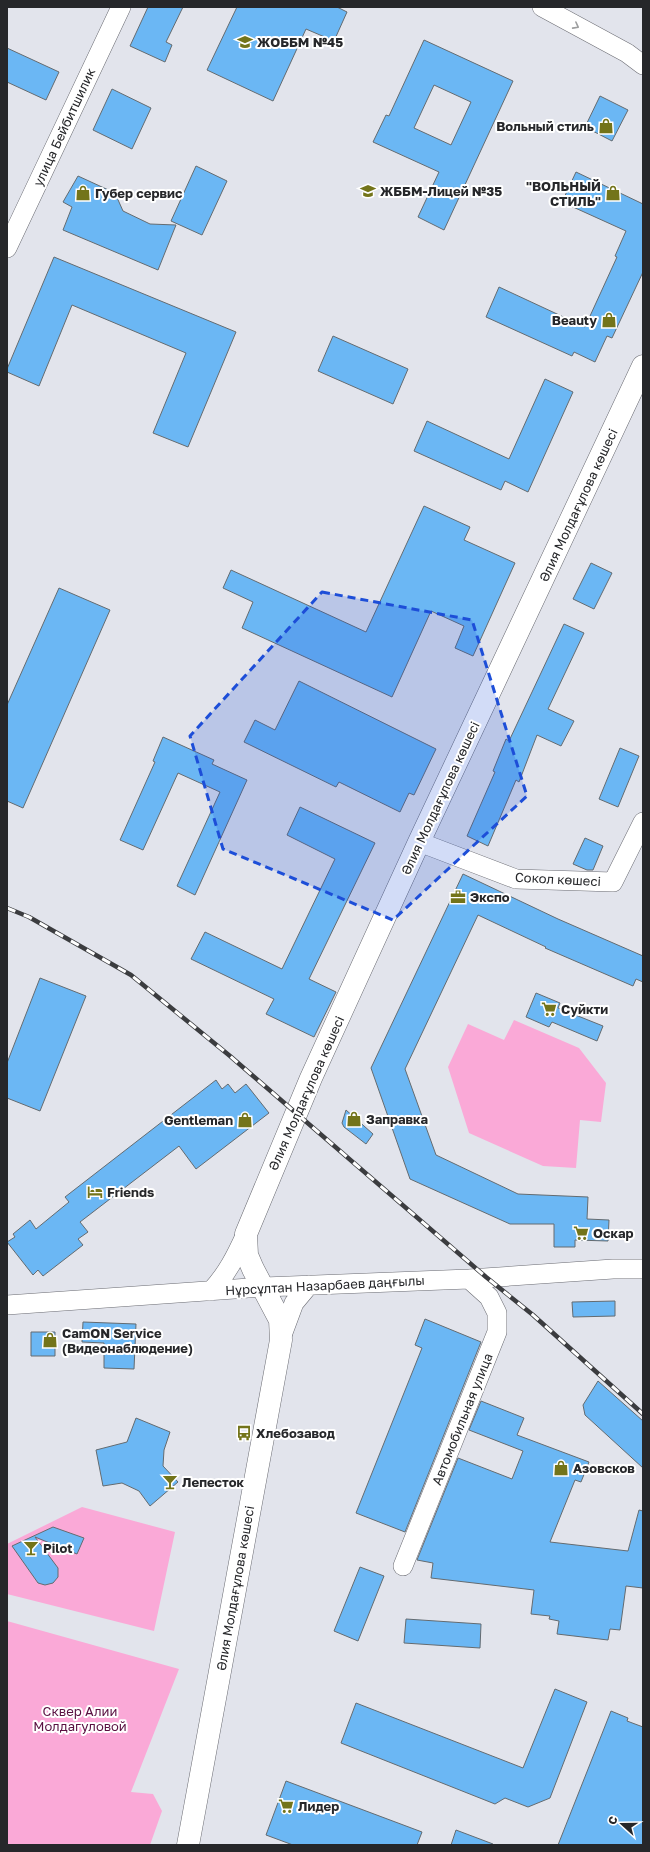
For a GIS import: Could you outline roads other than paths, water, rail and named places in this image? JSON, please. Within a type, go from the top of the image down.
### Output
[{"type":"main road","name":"Әлия Молдағұлова көшесі","points":[[188,1845],[281,1340],[280,1320],[247,1255],[245,1244],[246,1234],[304,1092],[419,842],[643,366]]},
{"type":"street","name":"улица Бейбитшилик","points":[[7,248],[121,7]]},
{"type":"street","points":[[542,7],[627,53],[643,65]]},
{"type":"street","name":"Сокол көшесі","points":[[419,842],[516,880],[612,882],[643,822]]},
{"type":"street","points":[[211,1290],[222,1279],[232,1263],[246,1234]]},
{"type":"street","name":"Нұрсұлтан Назарбаев даңғылы","points":[[7,1305],[211,1290],[469,1279],[643,1269]]},
{"type":"street","name":"Автомобильная улица","points":[[403,1566],[497,1332],[497,1313],[489,1297],[469,1279]]},
{"type":"street","points":[[281,1340],[294,1303],[309,1285]]},
{"type":"railway","points":[[7,908],[29,917],[131,975],[230,1056],[486,1277],[533,1315],[643,1414]]},
{"type":"place","name":"ЖОББМ №45","points":[[245,42]]},
{"type":"place","name":"Вольный стиль","points":[[606,126]]},
{"type":"place","name":"ЖББМ-Лицей №35","points":[[368,191]]},
{"type":"place","name":"Губер сервис","points":[[83,193]]},
{"type":"place","name":"\"ВОЛЬНЫЙ СТИЛЬ\"","points":[[613,193]]},
{"type":"place","name":"Beauty","points":[[609,320]]},
{"type":"place","name":"Экспо","points":[[458,897]]},
{"type":"place","name":"Суйкти","points":[[549,1009]]},
{"type":"place","name":"Заправка","points":[[354,1119]]},
{"type":"place","name":"Gentleman","points":[[245,1120]]},
{"type":"place","name":"Friends","points":[[95,1192]]},
{"type":"place","name":"Оскар","points":[[581,1233]]},
{"type":"place","name":"CamON Service (Видеонаблюдение)","points":[[50,1340]]},
{"type":"place","name":"Хлебозавод","points":[[244,1433]]},
{"type":"place","name":"Азовсков","points":[[561,1468]]},
{"type":"place","name":"Лепесток","points":[[170,1482]]},
{"type":"place","name":"Pilot","points":[[31,1548]]},
{"type":"place","name":"Лидер","points":[[286,1806]]},
{"type":"park label","name":"Сквер Алии Молдагуловой","points":[[80,1718]]}]
